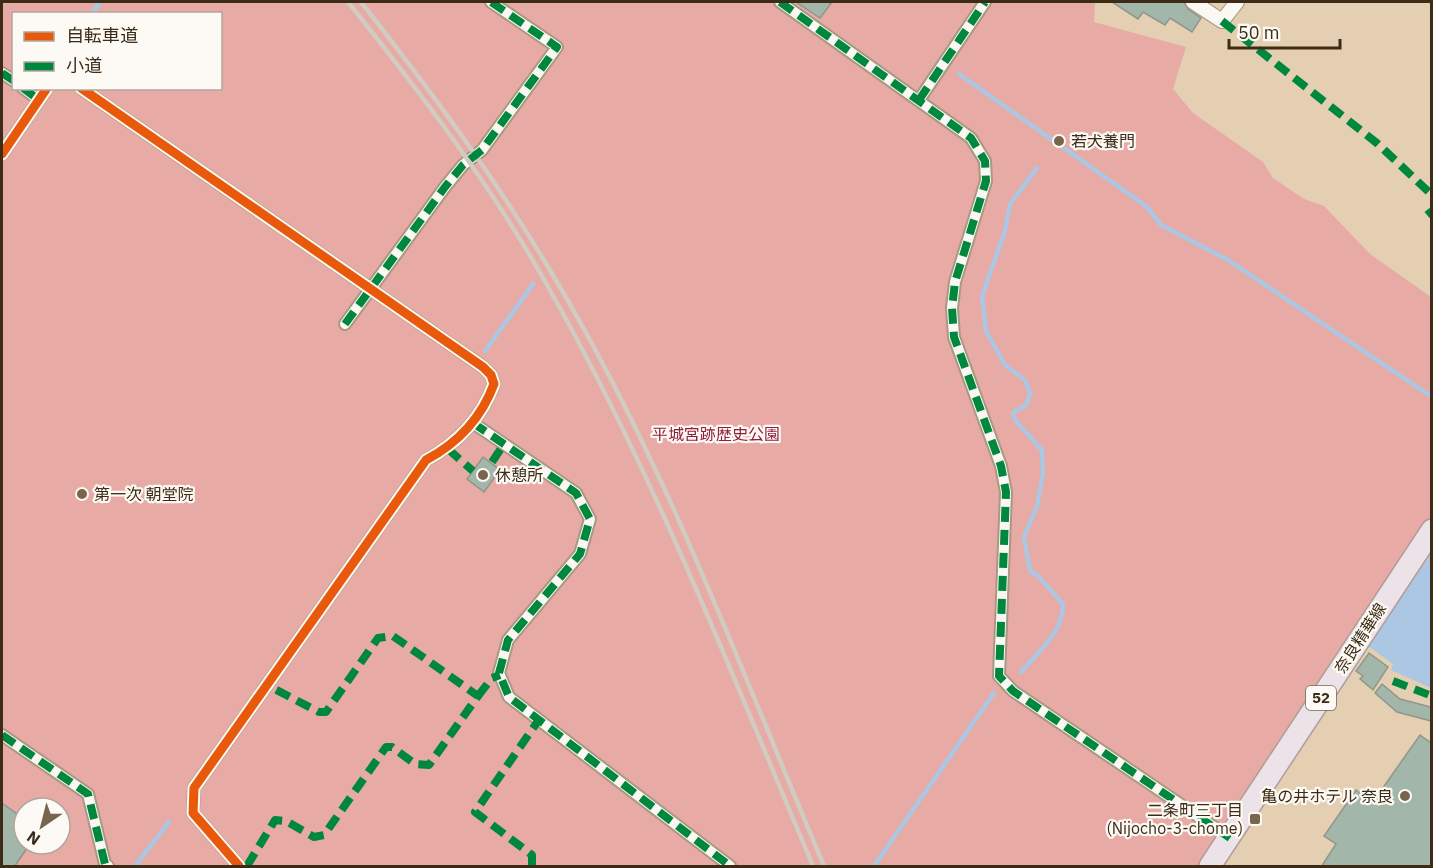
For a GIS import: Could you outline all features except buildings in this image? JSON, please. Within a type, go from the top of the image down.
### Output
[{"type":"main road","name":"奈良精華線","points":[[1210,867],[1431,530]]},
{"type":"street","points":[[345,324],[463,165],[482,150],[557,47],[491,2]]},
{"type":"street","points":[[780,2],[971,138],[985,161],[986,181],[955,282],[952,308],[954,337],[1001,466],[1006,492],[999,676],[1013,691],[1230,838]]},
{"type":"street","points":[[919,100],[985,2]]},
{"type":"street","points":[[1193,2],[1222,21],[1237,2]]},
{"type":"street","points":[[26,90],[39,100]]},
{"type":"street","points":[[2,154],[46,90]]},
{"type":"street","points":[[84,90],[491,375],[494,384],[473,423],[448,449],[426,460],[194,788],[193,813],[208,833],[229,852],[239,867]]},
{"type":"street","points":[[473,423],[576,493],[590,519],[580,554],[508,640],[499,673],[509,697],[730,867]]},
{"type":"street","points":[[2,735],[88,794],[105,866]]},
{"type":"green space","name":"平城宮跡歴史公園","points":[[2,2],[1095,2],[1094,22],[1186,47],[1173,89],[1193,113],[1263,162],[1273,178],[1304,199],[1324,206],[1370,254],[1431,297],[1431,516],[1204,854],[1208,857],[1202,866],[2,866]]},
{"type":"water","points":[[1431,554],[1431,688],[1391,670],[1393,664],[1368,646]]},
{"type":"waterway","points":[[93,12],[100,2]]},
{"type":"waterway","points":[[959,74],[1146,206],[1161,225],[1228,260],[1432,397]]},
{"type":"waterway","points":[[1021,672],[1054,633],[1059,624],[1063,604],[1037,575],[1030,571],[1024,537],[1037,506],[1043,473],[1042,450],[1015,420],[1013,413],[1027,404],[1030,393],[1025,380],[1005,365],[986,331],[982,296],[1005,231],[1010,204],[1037,168]]},
{"type":"waterway","points":[[485,351],[533,284]]},
{"type":"waterway","points":[[874,866],[994,693]]},
{"type":"waterway","points":[[135,866],[169,822]]},
{"type":"railway","points":[[348,2],[402,70],[478,175],[547,285],[585,355],[622,427],[689,572],[813,866]]},
{"type":"railway","points":[[361,2],[437,102],[509,205],[594,347],[666,492],[731,641],[824,866]]},
{"type":"marked path","points":[[345,324],[445,187],[463,165],[482,150],[557,47],[491,2]]},
{"type":"marked path","points":[[780,2],[971,138],[985,161],[986,181],[955,282],[952,308],[954,337],[1001,466],[1006,492],[999,676],[1013,691],[1230,838]]},
{"type":"marked path","points":[[919,100],[985,2]]},
{"type":"marked path","points":[[1222,21],[1378,144],[1432,195]]},
{"type":"marked path","points":[[2,73],[12,80]]},
{"type":"marked path","points":[[26,90],[39,100]]},
{"type":"marked path","points":[[1427,215],[1432,211]]},
{"type":"marked path","points":[[473,423],[576,493],[590,519],[580,554],[508,640],[499,673],[509,697],[730,866]]},
{"type":"marked path","points":[[492,462],[504,444]]},
{"type":"marked path","points":[[448,449],[473,471]]},
{"type":"marked path","points":[[247,866],[275,820],[286,821],[314,837],[324,835],[386,747],[392,747],[415,764],[429,765],[478,696],[393,636],[378,638],[326,712],[319,712],[265,684]]},
{"type":"marked path","points":[[478,696],[492,678],[500,675]]},
{"type":"marked path","points":[[1393,681],[1432,696]]},
{"type":"marked path","points":[[532,866],[532,855],[475,812],[538,721]]},
{"type":"marked path","points":[[2,735],[88,794],[105,864],[108,866]]},
{"type":"cycle path","points":[[2,154],[46,90]]},
{"type":"cycle path","points":[[84,90],[483,367],[491,375],[494,384],[489,397],[467,429],[448,446],[426,460],[194,788],[193,813],[239,866]]},
{"type":"place","name":"若犬養門","points":[[1059,141]]},
{"type":"place","name":"休憩所","points":[[483,475]]},
{"type":"place","name":"第一次 朝堂院","points":[[82,494]]},
{"type":"place","name":"亀の井ホテル 奈良","points":[[1405,796]]},
{"type":"place","name":"二条町三丁目 (Nijocho-3-chome)","points":[[1255,819]]}]
